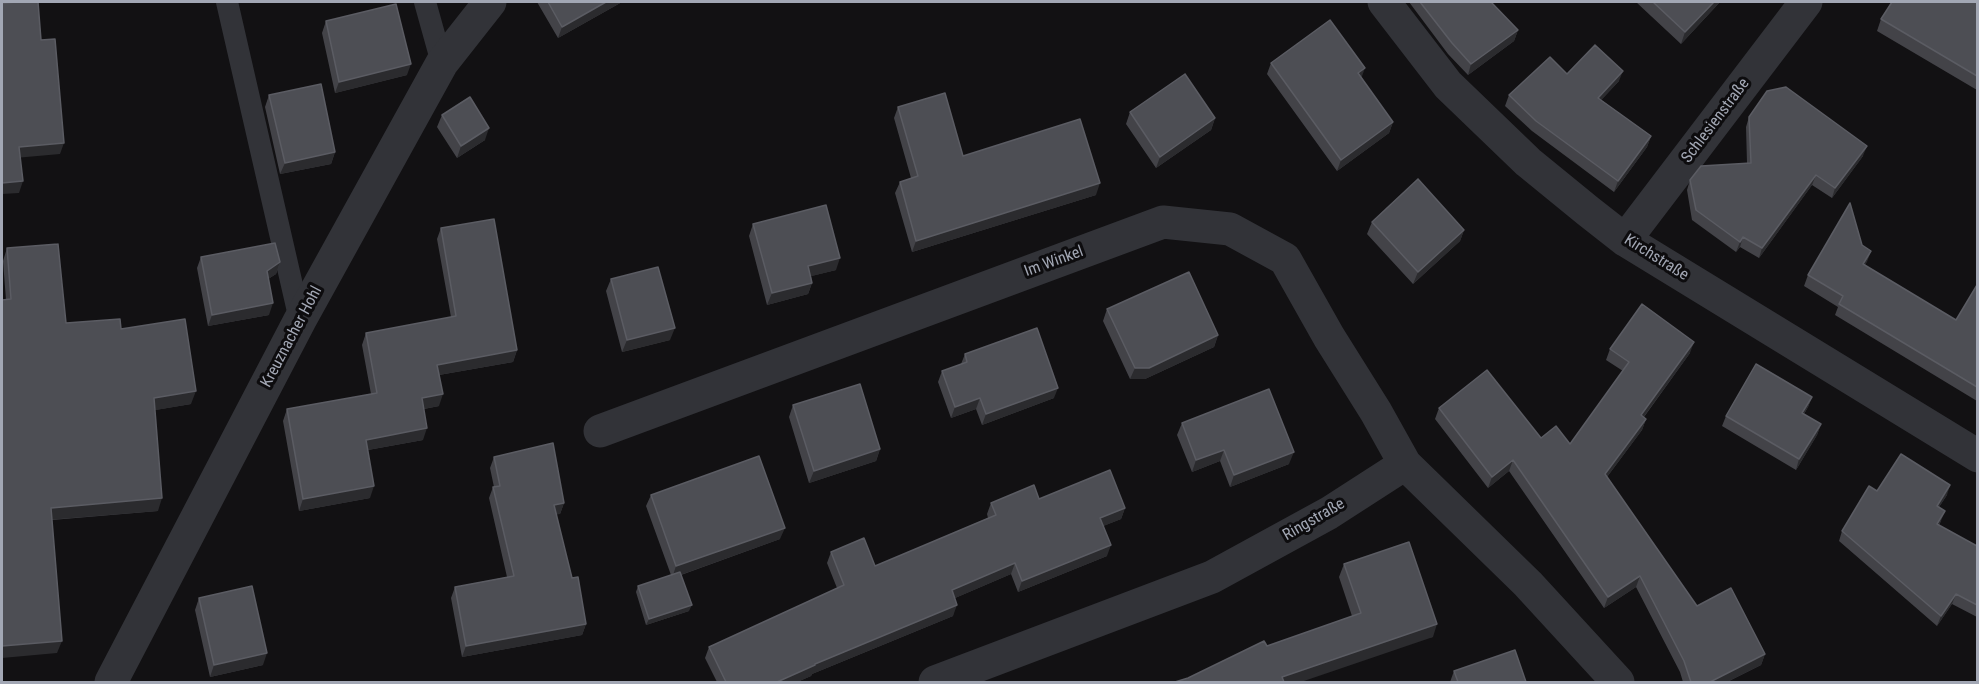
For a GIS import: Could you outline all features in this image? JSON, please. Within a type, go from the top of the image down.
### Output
[{"type":"street","name":"Kreuznacher Hohl","points":[[111,682],[300,320],[442,63],[490,2]]},
{"type":"street","name":"Kirchstraße","points":[[1384,2],[1448,85],[1528,162],[1625,240],[1977,456]]},
{"type":"street","name":"Schlesienstraße","points":[[1625,240],[1806,2]]},
{"type":"street","name":"Im Winkel","points":[[600,431],[1163,222],[1230,229],[1284,260],[1405,464]]},
{"type":"street","name":"Ringstraße","points":[[935,682],[1212,578],[1329,513],[1405,464]]},
{"type":"street","points":[[1405,464],[1528,584],[1618,682]]},
{"type":"lane","points":[[227,2],[300,320]]},
{"type":"lane","points":[[425,2],[442,63]]},
{"type":"building","points":[[2,2],[38,2],[41,40],[55,39],[64,143],[19,147],[23,181],[2,183]]},
{"type":"building","points":[[548,2],[606,2],[562,27]]},
{"type":"building","points":[[1420,2],[1491,2],[1518,30],[1471,64]]},
{"type":"building","points":[[1653,2],[1714,2],[1685,32]]},
{"type":"building","points":[[1892,2],[1977,2],[1977,76],[1881,19]]},
{"type":"building","points":[[396,4],[411,64],[339,82],[326,21]]},
{"type":"building","points":[[1330,20],[1365,68],[1358,73],[1393,122],[1341,160],[1271,63]]},
{"type":"building","points":[[1595,45],[1623,71],[1598,98],[1651,136],[1618,181],[1536,121],[1509,95],[1550,57],[1567,74]]},
{"type":"building","points":[[1185,74],[1215,118],[1160,157],[1130,112]]},
{"type":"building","points":[[321,84],[335,152],[285,163],[269,95]]},
{"type":"building","points":[[1786,87],[1867,146],[1835,188],[1816,175],[1762,248],[1743,237],[1740,242],[1696,210],[1690,180],[1701,166],[1751,163],[1749,117],[1767,91]]},
{"type":"building","points":[[945,93],[963,156],[1080,119],[1100,183],[916,241],[900,182],[918,176],[898,107]]},
{"type":"building","points":[[470,97],[489,128],[461,146],[442,115]]},
{"type":"building","points":[[1418,179],[1464,230],[1418,272],[1372,222]]},
{"type":"building","points":[[1850,203],[1862,245],[1871,251],[1863,264],[1956,320],[1977,285],[1977,387],[1839,304],[1843,296],[1808,275]]},
{"type":"building","points":[[826,205],[840,258],[808,266],[812,283],[772,293],[753,224]]},
{"type":"building","points":[[494,219],[517,350],[437,365],[443,394],[422,398],[427,428],[366,440],[374,486],[303,499],[287,409],[377,393],[366,333],[456,316],[441,228]]},
{"type":"building","points":[[275,243],[280,262],[267,271],[273,303],[212,315],[201,257]]},
{"type":"building","points":[[58,244],[66,323],[120,319],[121,329],[185,319],[196,391],[154,398],[162,498],[51,508],[62,641],[2,646],[2,300],[11,299],[7,248]]},
{"type":"building","points":[[658,267],[675,328],[627,340],[611,279]]},
{"type":"building","points":[[1189,272],[1218,335],[1149,368],[1135,368],[1107,309]]},
{"type":"building","points":[[1642,304],[1694,342],[1641,415],[1646,419],[1605,474],[1697,606],[1731,588],[1765,654],[1710,682],[1691,682],[1684,661],[1640,576],[1608,597],[1513,460],[1492,477],[1439,408],[1487,370],[1541,438],[1556,426],[1570,444],[1629,362],[1610,349]]},
{"type":"building","points":[[1037,328],[1058,388],[986,414],[980,398],[955,407],[942,371],[967,362],[965,354]]},
{"type":"building","points":[[1756,364],[1812,397],[1802,413],[1821,424],[1799,459],[1726,416]]},
{"type":"building","points":[[860,384],[880,449],[814,471],[793,405]]},
{"type":"building","points":[[1269,389],[1294,452],[1234,475],[1224,450],[1196,460],[1182,423]]},
{"type":"building","points":[[553,443],[564,503],[554,505],[572,578],[578,577],[586,624],[466,646],[455,587],[514,576],[493,487],[500,486],[494,457]]},
{"type":"building","points":[[1901,454],[1950,485],[1937,506],[1945,511],[1937,524],[1977,546],[1977,605],[1956,594],[1941,616],[1842,531],[1869,486],[1877,491]]},
{"type":"building","points":[[759,456],[785,528],[676,566],[651,495]]},
{"type":"building","points":[[1110,470],[1125,508],[1100,518],[1111,545],[1022,581],[1015,563],[952,590],[957,605],[777,682],[726,682],[709,647],[844,585],[831,552],[864,538],[875,566],[996,515],[991,503],[1034,485],[1039,499]]},
{"type":"building","points":[[1409,542],[1437,624],[1282,677],[1284,682],[1175,682],[1188,678],[1264,641],[1267,646],[1361,613],[1344,564]]},
{"type":"building","points":[[680,572],[692,605],[649,619],[638,586]]},
{"type":"building","points":[[252,586],[267,653],[214,665],[199,598]]},
{"type":"building","points":[[1515,650],[1526,682],[1458,682],[1454,671]]}]
